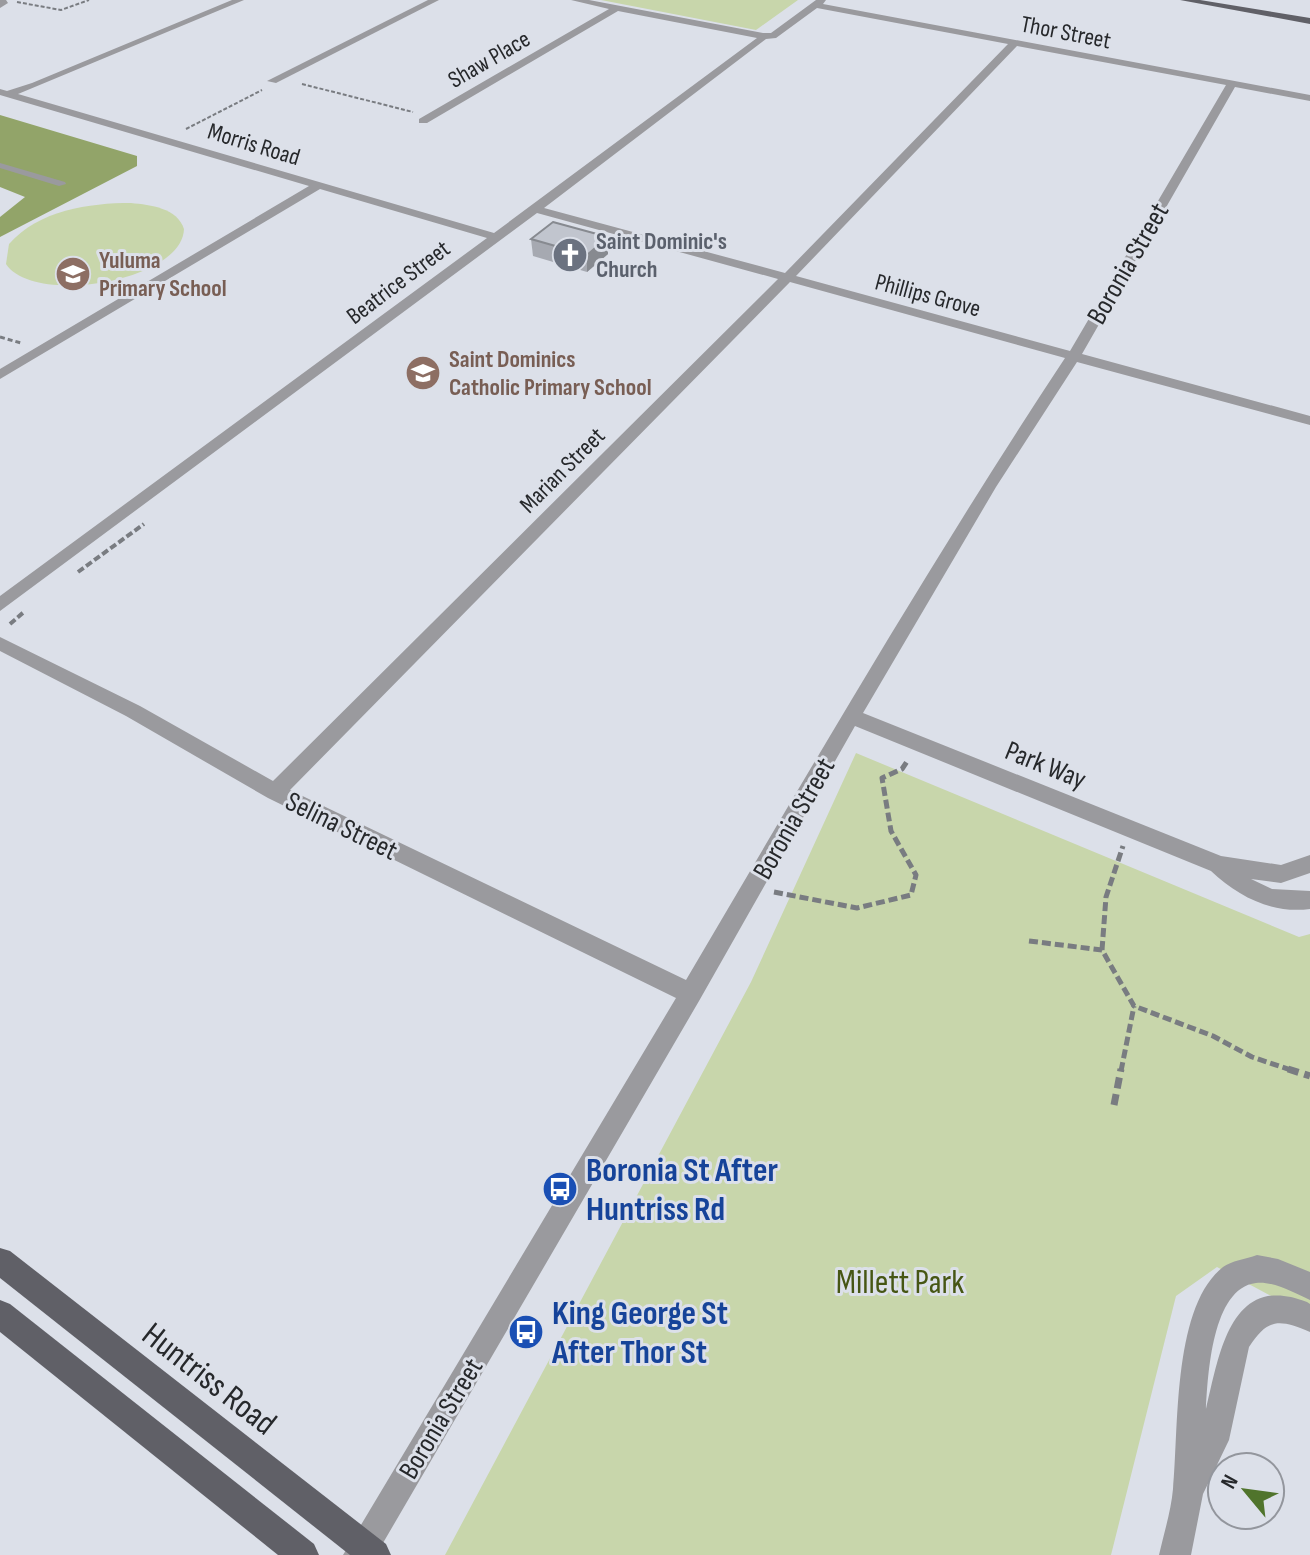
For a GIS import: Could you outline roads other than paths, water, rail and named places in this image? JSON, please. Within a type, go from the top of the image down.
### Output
[{"type":"main road","points":[[1184,0],[1309,17]]},
{"type":"main road","points":[[1222,0],[1309,17]]},
{"type":"main road","name":"Huntriss Road","points":[[0,1261],[366,1552]]},
{"type":"main road","points":[[0,1314],[303,1555]]},
{"type":"street","points":[[2,94],[36,85],[240,0]]},
{"type":"street","points":[[275,80],[435,0]]},
{"type":"street","points":[[575,0],[763,36]]},
{"type":"street","name":"Beatrice Street","points":[[0,605],[760,42],[763,36],[773,36],[819,2]]},
{"type":"street","name":"Thor Street","points":[[819,2],[1310,98]]},
{"type":"street","name":"Shaw Place","points":[[427,119],[617,8]]},
{"type":"street","name":"Marian Street","points":[[275,792],[786,279],[1015,42]]},
{"type":"street","name":"Boronia Street","points":[[366,1552],[852,717],[988,487],[1073,357],[1232,83]]},
{"type":"street","name":"Morris Road","points":[[2,94],[496,237]]},
{"type":"street","points":[[0,375],[317,186]]},
{"type":"street","name":"Phillips Grove","points":[[536,209],[1310,421]]},
{"type":"street","name":"Selina Street","points":[[0,643],[133,711],[275,792],[691,994]]},
{"type":"street","name":"Park Way","points":[[852,717],[1219,865],[1281,874],[1310,864]]},
{"type":"street","name":"Park Way","points":[[1219,865],[1237,883],[1264,895],[1300,900]]},
{"type":"street","points":[[1175,1555],[1188,1490],[1190,1421],[1197,1362],[1204,1323],[1218,1293],[1232,1278],[1255,1269],[1288,1276],[1310,1286]]},
{"type":"street","points":[[1188,1490],[1214,1440],[1236,1342],[1243,1330],[1253,1318],[1275,1308],[1285,1308],[1310,1318]]},
{"type":"lane","points":[[0,165],[62,184]]},
{"type":"place","name":"Saint Dominic's Church","points":[[570,255]]},
{"type":"place","name":"Yuluma Primary School","points":[[73,274]]},
{"type":"place","name":"Saint Dominics Catholic Primary School","points":[[423,373]]},
{"type":"place","name":"Boronia St After Huntriss Rd","points":[[560,1189]]},
{"type":"place","name":"King George St After Thor St","points":[[526,1332]]},
{"type":"park label","name":"Millett Park","points":[[900,1281]]}]
